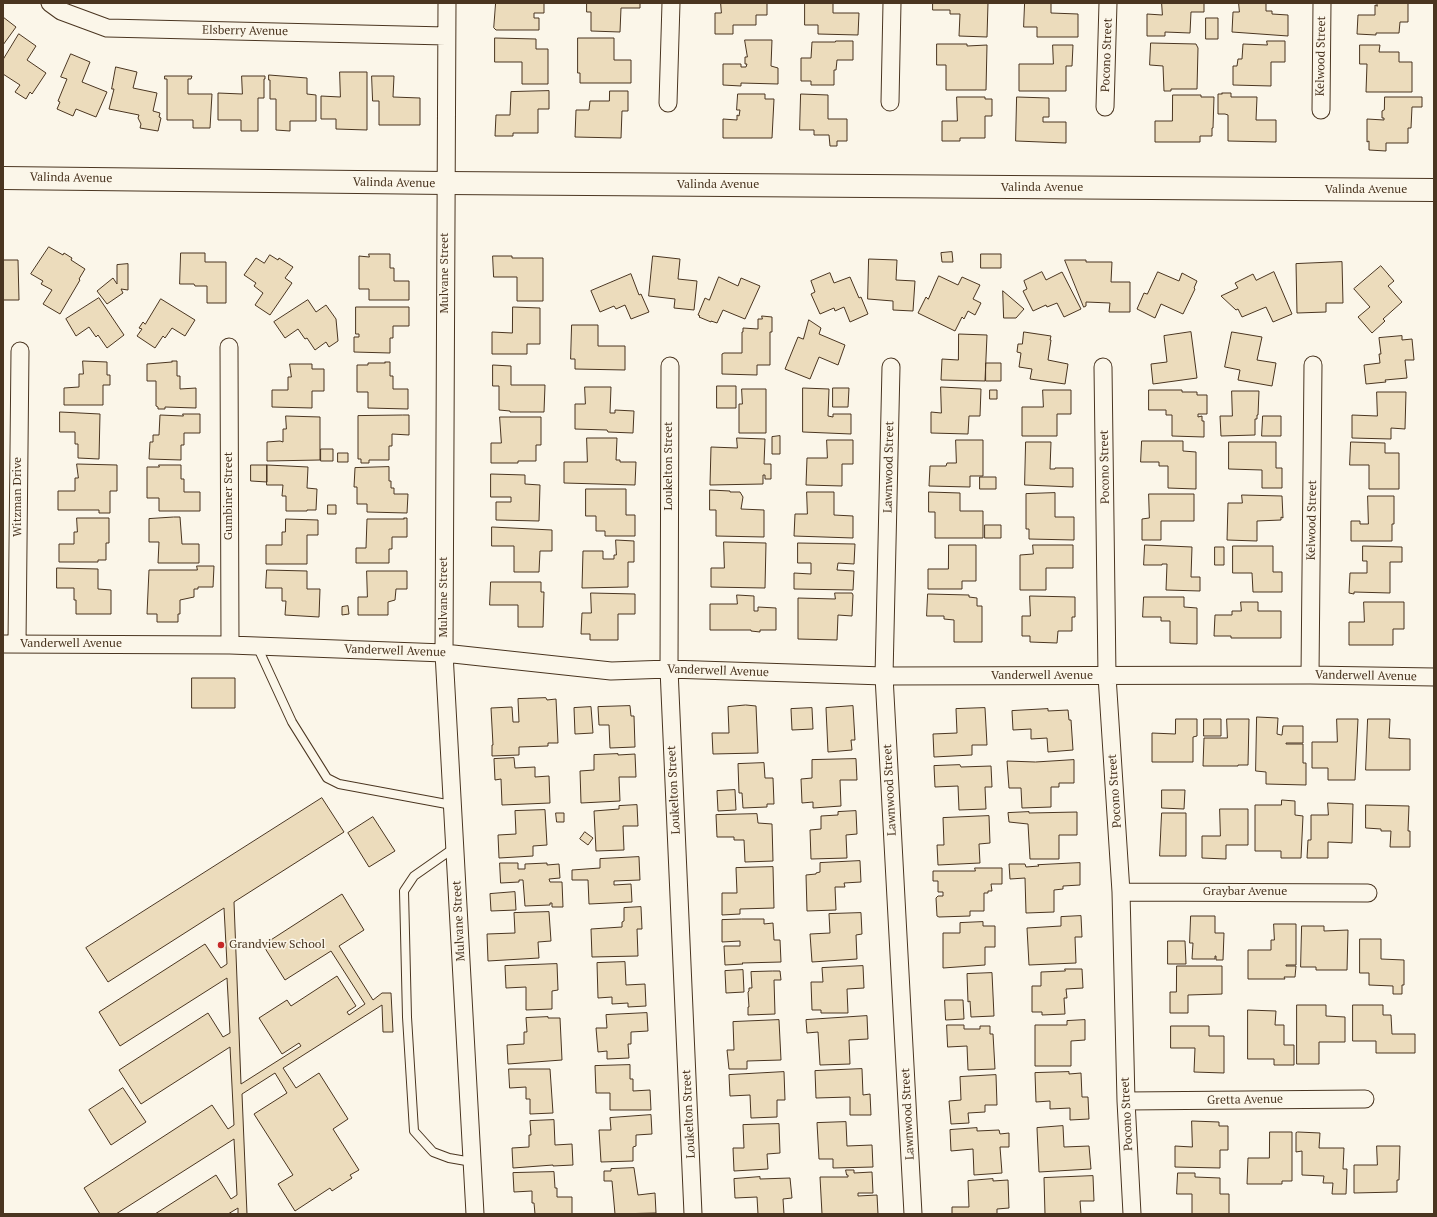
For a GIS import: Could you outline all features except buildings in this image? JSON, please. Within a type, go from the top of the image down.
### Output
[{"type":"main road","name":"Valinda Avenue","points":[[3,178],[446,184],[1434,190]]},
{"type":"street","name":"Elsberry Avenue","points":[[50,3],[61,10],[107,28],[446,36]]},
{"type":"street","name":"Mulvane Street","points":[[447,3],[444,653],[475,1214]]},
{"type":"street","points":[[668,103],[671,3]]},
{"type":"street","points":[[890,102],[892,3]]},
{"type":"street","name":"Pocono Street","points":[[1106,107],[1108,3]]},
{"type":"street","name":"Kelwood Street","points":[[1321,110],[1322,3]]},
{"type":"street","name":"Gumbiner Street","points":[[229,347],[230,645]]},
{"type":"street","name":"Witzman Drive","points":[[10,644],[20,351]]},
{"type":"street","name":"Kelwood Street","points":[[1310,675],[1313,365]]},
{"type":"street","name":"Loukelton Street","points":[[670,366],[669,668],[693,1214]]},
{"type":"street","name":"Lawnwood Street","points":[[891,367],[884,676],[913,1214]]},
{"type":"street","name":"Pocono Street","points":[[1103,367],[1107,676],[1121,892],[1126,1101],[1132,1214]]},
{"type":"street","name":"Vanderwell Avenue","points":[[10,644],[230,645],[444,653],[611,671],[669,668],[884,676],[1310,675],[1434,677]]},
{"type":"street","name":"Graybar Avenue","points":[[1121,892],[1368,893]]},
{"type":"street","name":"Gretta Avenue","points":[[1126,1101],[1365,1099]]},
{"type":"lane","points":[[258,646],[292,722],[327,778],[339,784],[452,805]]},
{"type":"lane","points":[[454,848],[414,876],[404,891],[407,1017],[414,1131],[433,1152],[449,1158],[472,1162]]},
{"type":"place","name":"Grandview School","points":[[221,945]]}]
